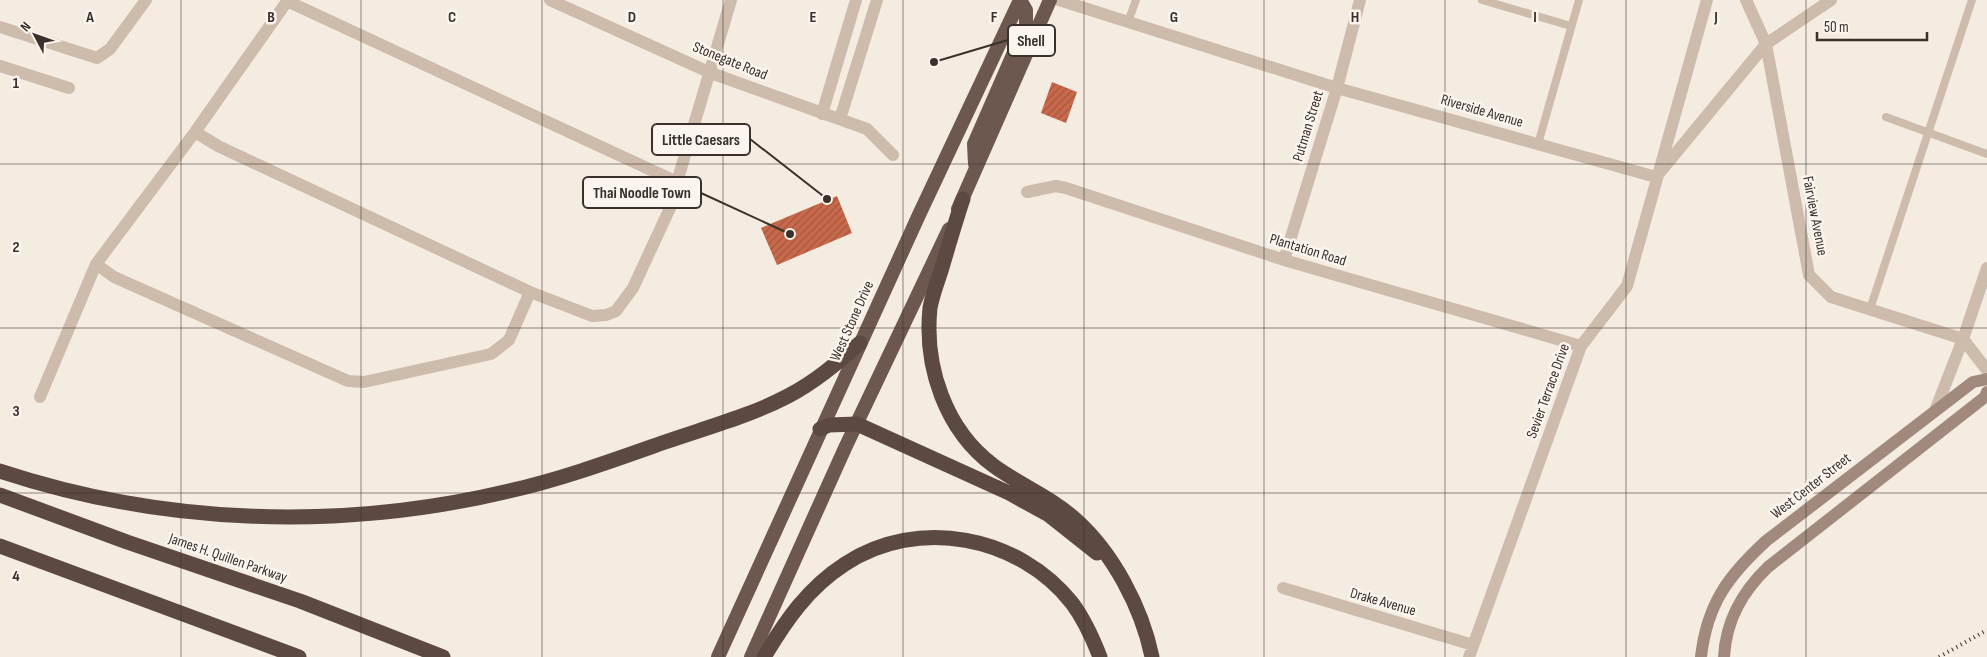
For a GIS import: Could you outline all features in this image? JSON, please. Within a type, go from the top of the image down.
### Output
[{"type":"highway","points":[[975,167],[974,144],[1026,25],[1026,10],[1020,0]]},
{"type":"highway","name":"West Stone Drive","points":[[718,657],[820,429],[1020,0]]},
{"type":"highway","points":[[1050,0],[975,167],[963,199],[930,306],[930,360],[944,400],[952,416],[977,451],[993,465],[1045,496],[1075,518],[1094,537],[1118,573],[1136,610],[1152,657]]},
{"type":"highway","points":[[751,657],[857,424],[963,199]]},
{"type":"highway","points":[[0,471],[91,496],[136,505],[248,517],[348,514],[440,505],[510,491],[570,474],[771,404],[804,387],[830,369],[860,342]]},
{"type":"highway","points":[[820,429],[829,425],[857,424],[1009,493],[1049,515],[1087,544],[1118,573]]},
{"type":"highway","name":"James H. Quillen Parkway","points":[[0,495],[127,542],[300,601],[443,657]]},
{"type":"highway","points":[[764,657],[792,612],[824,579],[845,563],[865,552],[890,544],[914,538],[937,537],[985,544],[1010,553],[1034,566],[1073,604],[1100,657]]},
{"type":"highway","points":[[0,546],[299,657]]},
{"type":"main road","name":"West Center Street","points":[[1701,657],[1705,628],[1719,594],[1738,567],[1766,541],[1973,382],[1987,379]]},
{"type":"main road","points":[[1724,657],[1724,642],[1730,621],[1740,598],[1751,583],[1783,555],[1985,397],[1987,392]]},
{"type":"street","points":[[0,26],[96,58],[110,50],[146,0]]},
{"type":"street","name":"Stonegate Road","points":[[550,0],[711,73],[867,129],[893,156]]},
{"type":"street","points":[[195,132],[218,146],[530,292],[592,316],[606,315],[616,311],[633,288],[670,208],[731,0]]},
{"type":"street","points":[[822,114],[856,0]]},
{"type":"street","points":[[840,120],[877,0]]},
{"type":"street","name":"Riverside Avenue","points":[[1059,0],[1337,88],[1656,176]]},
{"type":"street","name":"Putman Street","points":[[1284,260],[1337,88],[1360,0]]},
{"type":"street","name":"Sevier Terrace Drive","points":[[1471,651],[1581,346],[1627,286],[1656,176],[1707,0]]},
{"type":"street","name":"Fairview Avenue","points":[[1746,0],[1766,44],[1809,275],[1831,297],[1963,339]]},
{"type":"street","points":[[1656,176],[1766,44],[1832,0]]},
{"type":"street","points":[[40,396],[96,264],[195,132],[288,1],[677,182]]},
{"type":"street","points":[[0,66],[69,88]]},
{"type":"street","name":"Plantation Road","points":[[1027,192],[1056,186],[1066,188],[1284,260],[1581,346]]},
{"type":"street","points":[[96,264],[114,277],[348,381],[364,382],[490,354],[509,340],[530,292]]},
{"type":"street","points":[[1935,411],[1963,339],[1987,268]]},
{"type":"street","points":[[1963,339],[1987,370]]},
{"type":"street","name":"Drake Avenue","points":[[1284,588],[1471,651]]},
{"type":"lane","points":[[1128,22],[1136,0]]},
{"type":"lane","points":[[1482,0],[1571,26]]},
{"type":"lane","points":[[1538,144],[1579,0]]},
{"type":"lane","points":[[1870,309],[1972,0]]},
{"type":"lane","points":[[1886,117],[1987,154]]},
{"type":"building","points":[[1052,82],[1077,92],[1066,123],[1041,113]]},
{"type":"building","points":[[837,196],[852,233],[777,265],[761,228]]},
{"type":"railway","points":[[1939,657],[1987,630]]},
{"type":"place","name":"Shell","points":[[934,62]]},
{"type":"place","name":"Little Caesars","points":[[827,199]]},
{"type":"place","name":"Thai Noodle Town","points":[[790,234]]}]
